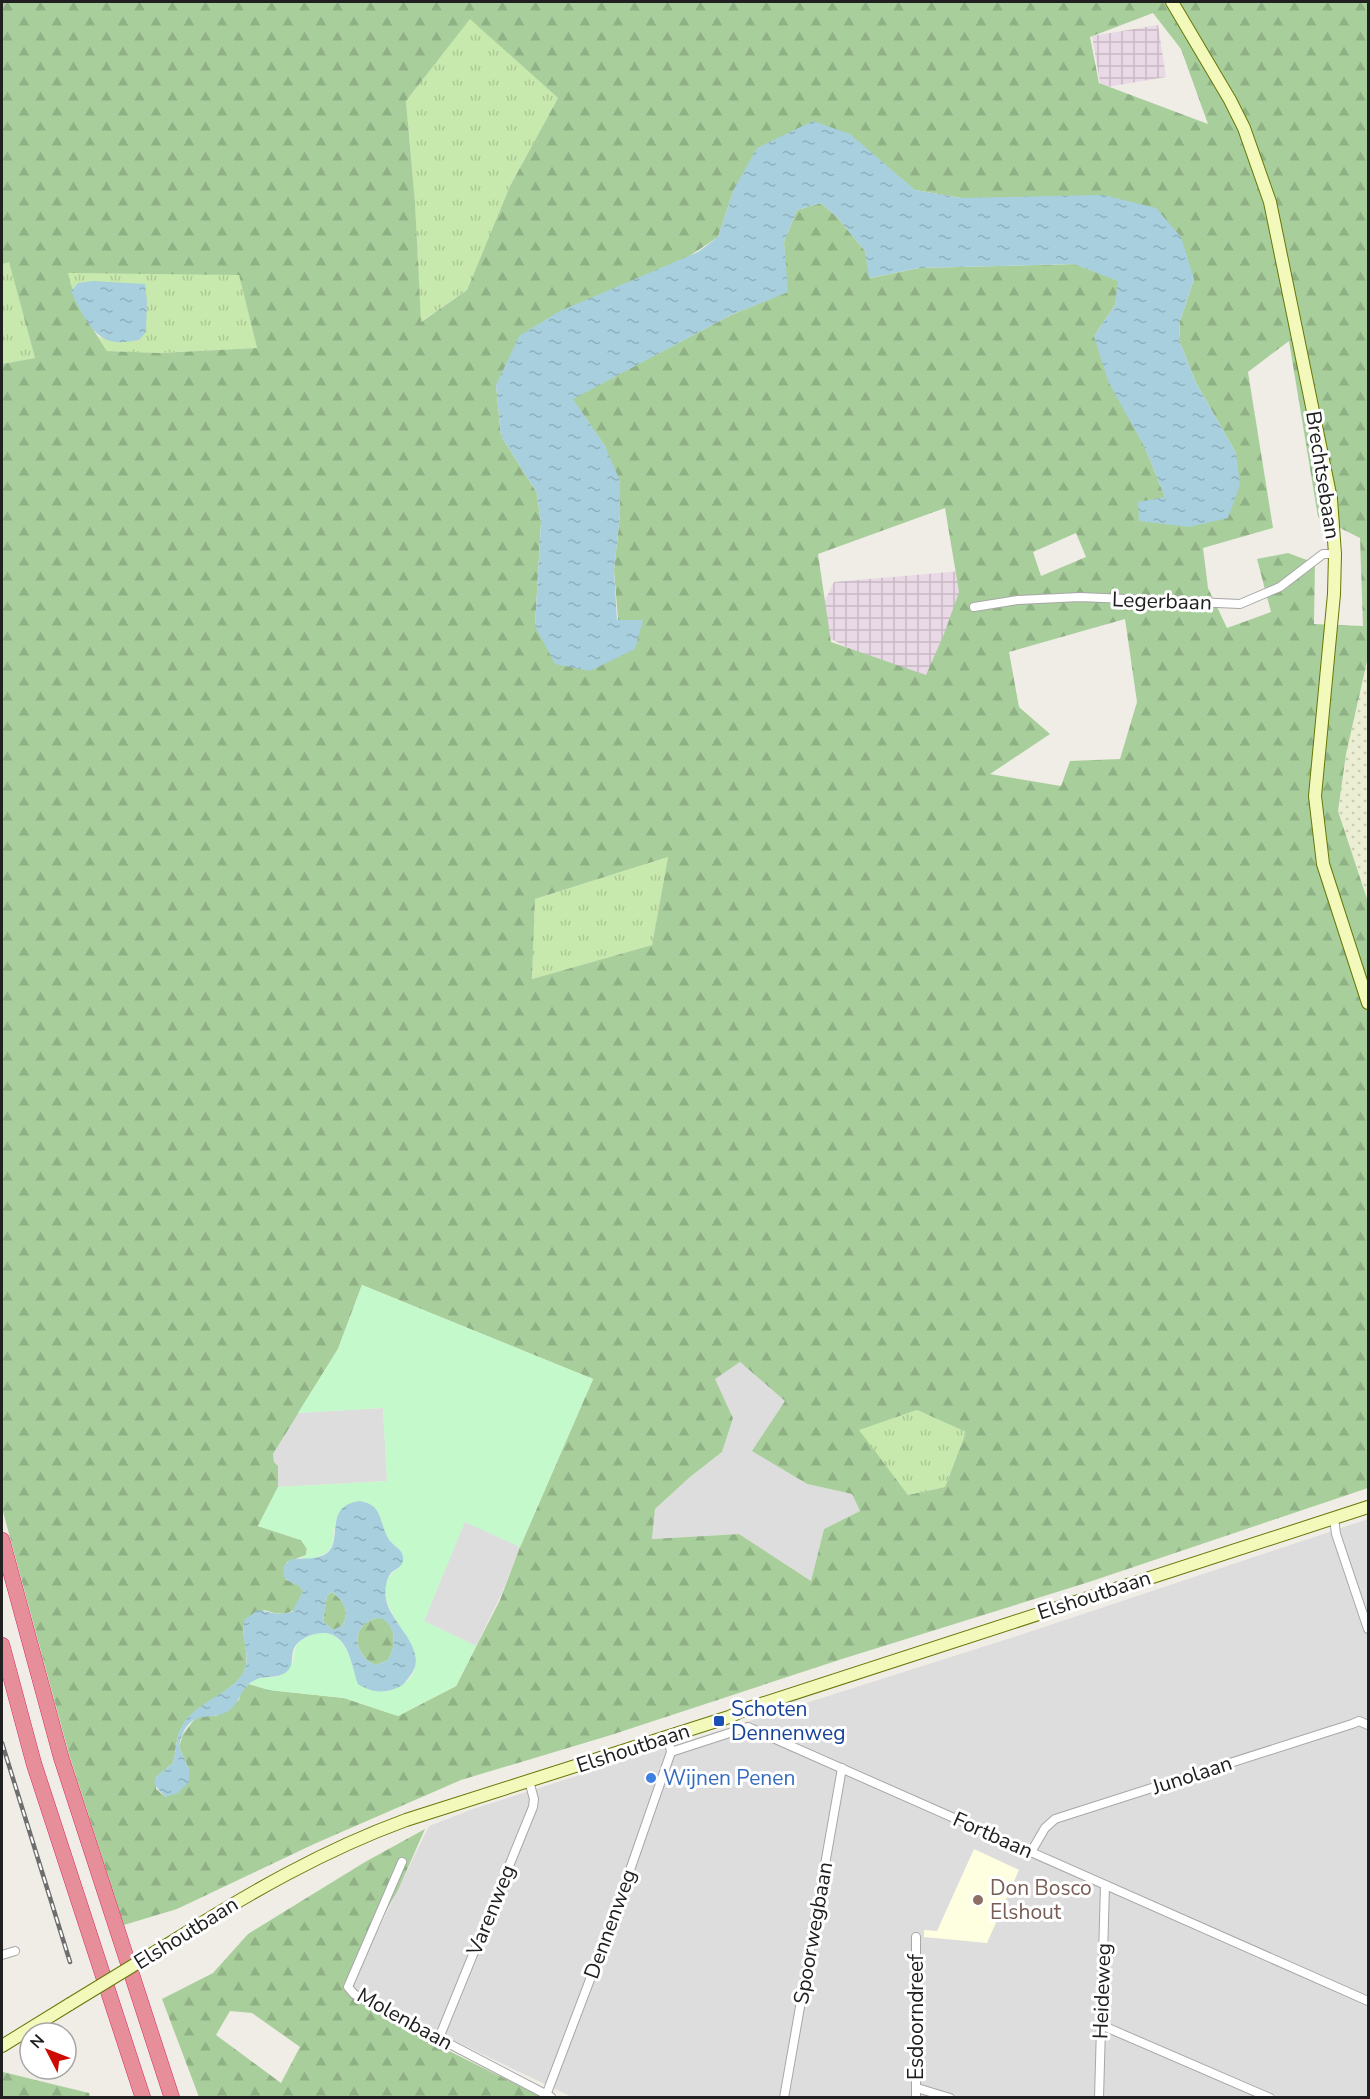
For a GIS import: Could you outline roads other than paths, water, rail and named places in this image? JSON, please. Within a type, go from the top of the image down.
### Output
[{"type":"highway","points":[[2,1540],[61,1757],[172,2097]]},
{"type":"highway","points":[[2,1645],[34,1764],[143,2097]]},
{"type":"main road","name":"Brechtsebaan","points":[[1172,2],[1244,128],[1270,202],[1331,499],[1335,554],[1334,594],[1316,812],[1323,864],[1368,1003]]},
{"type":"main road","name":"Elshoutbaan","points":[[2,2046],[262,1886],[342,1846],[406,1820],[1368,1507]]},
{"type":"street","name":"Legerbaan","points":[[974,607],[1018,600],[1057,598],[1240,604],[1280,587],[1323,554],[1335,554]]},
{"type":"street","points":[[1334,1518],[1336,1534],[1368,1629]]},
{"type":"street","name":"Junolaan","points":[[1031,1852],[1045,1828],[1055,1819],[1359,1721],[1368,1725]]},
{"type":"street","name":"Fortbaan","points":[[671,1752],[748,1727],[1368,2001]]},
{"type":"street","points":[[668,1736],[671,1752]]},
{"type":"street","name":"Dennenweg","points":[[547,2097],[671,1752]]},
{"type":"street","name":"Spoorwegbaan","points":[[784,2097],[842,1768]]},
{"type":"street","name":"Varenweg","points":[[439,2038],[533,1807],[534,1799],[530,1781]]},
{"type":"street","name":"Molenbaan","points":[[402,1862],[348,1987],[354,1994],[547,2097]]},
{"type":"street","name":"Heideweg","points":[[1099,2097],[1105,1885]]},
{"type":"street","name":"Esdoorndreef","points":[[916,1937],[916,2097]]},
{"type":"street","points":[[2,1955],[15,1951]]},
{"type":"street","points":[[1101,2025],[1270,2097]]},
{"type":"street","points":[[916,2088],[951,2097]]},
{"type":"water","points":[[813,121],[850,134],[915,190],[961,198],[1103,195],[1156,208],[1181,237],[1194,279],[1180,321],[1179,340],[1196,383],[1236,453],[1240,485],[1228,518],[1189,527],[1139,521],[1138,502],[1165,497],[1146,450],[1108,381],[1094,336],[1115,305],[1118,281],[1074,264],[919,268],[869,278],[865,251],[837,217],[821,203],[797,210],[784,242],[788,292],[731,315],[573,399],[605,446],[620,481],[620,515],[614,570],[617,620],[643,620],[635,649],[590,671],[555,664],[535,626],[541,523],[537,493],[501,436],[496,385],[519,336],[560,311],[698,252],[718,237],[734,189],[757,148]]},
{"type":"water","points":[[93,281],[145,284],[146,332],[139,340],[115,342],[100,336],[94,330],[71,291],[78,283]]},
{"type":"water","points":[[359,1501],[372,1506],[379,1515],[388,1538],[403,1556],[402,1564],[392,1572],[388,1579],[386,1595],[387,1603],[413,1648],[416,1658],[415,1667],[410,1676],[401,1686],[392,1690],[367,1689],[358,1684],[348,1653],[340,1640],[326,1633],[308,1636],[296,1644],[291,1665],[285,1673],[255,1680],[244,1689],[232,1708],[225,1713],[202,1717],[188,1724],[179,1747],[189,1769],[189,1782],[178,1793],[166,1797],[156,1786],[155,1778],[173,1763],[177,1738],[183,1724],[198,1708],[233,1685],[245,1669],[247,1657],[243,1631],[245,1619],[258,1610],[279,1614],[292,1612],[303,1591],[283,1576],[284,1566],[291,1559],[316,1558],[330,1550],[337,1518],[347,1505]],"holes":[[[331,1592],[339,1598],[346,1611],[342,1626],[333,1630],[323,1621],[327,1596]],[[377,1618],[388,1623],[394,1638],[387,1661],[375,1665],[362,1654],[358,1640],[362,1626]]]},
{"type":"railway","points":[[2,1743],[70,1962]]},
{"type":"place","name":"Schoten Dennenweg","points":[[719,1721]]},
{"type":"place","name":"Wijnen Penen","points":[[651,1778]]},
{"type":"place","name":"Don Bosco Elshout","points":[[978,1900]]}]
